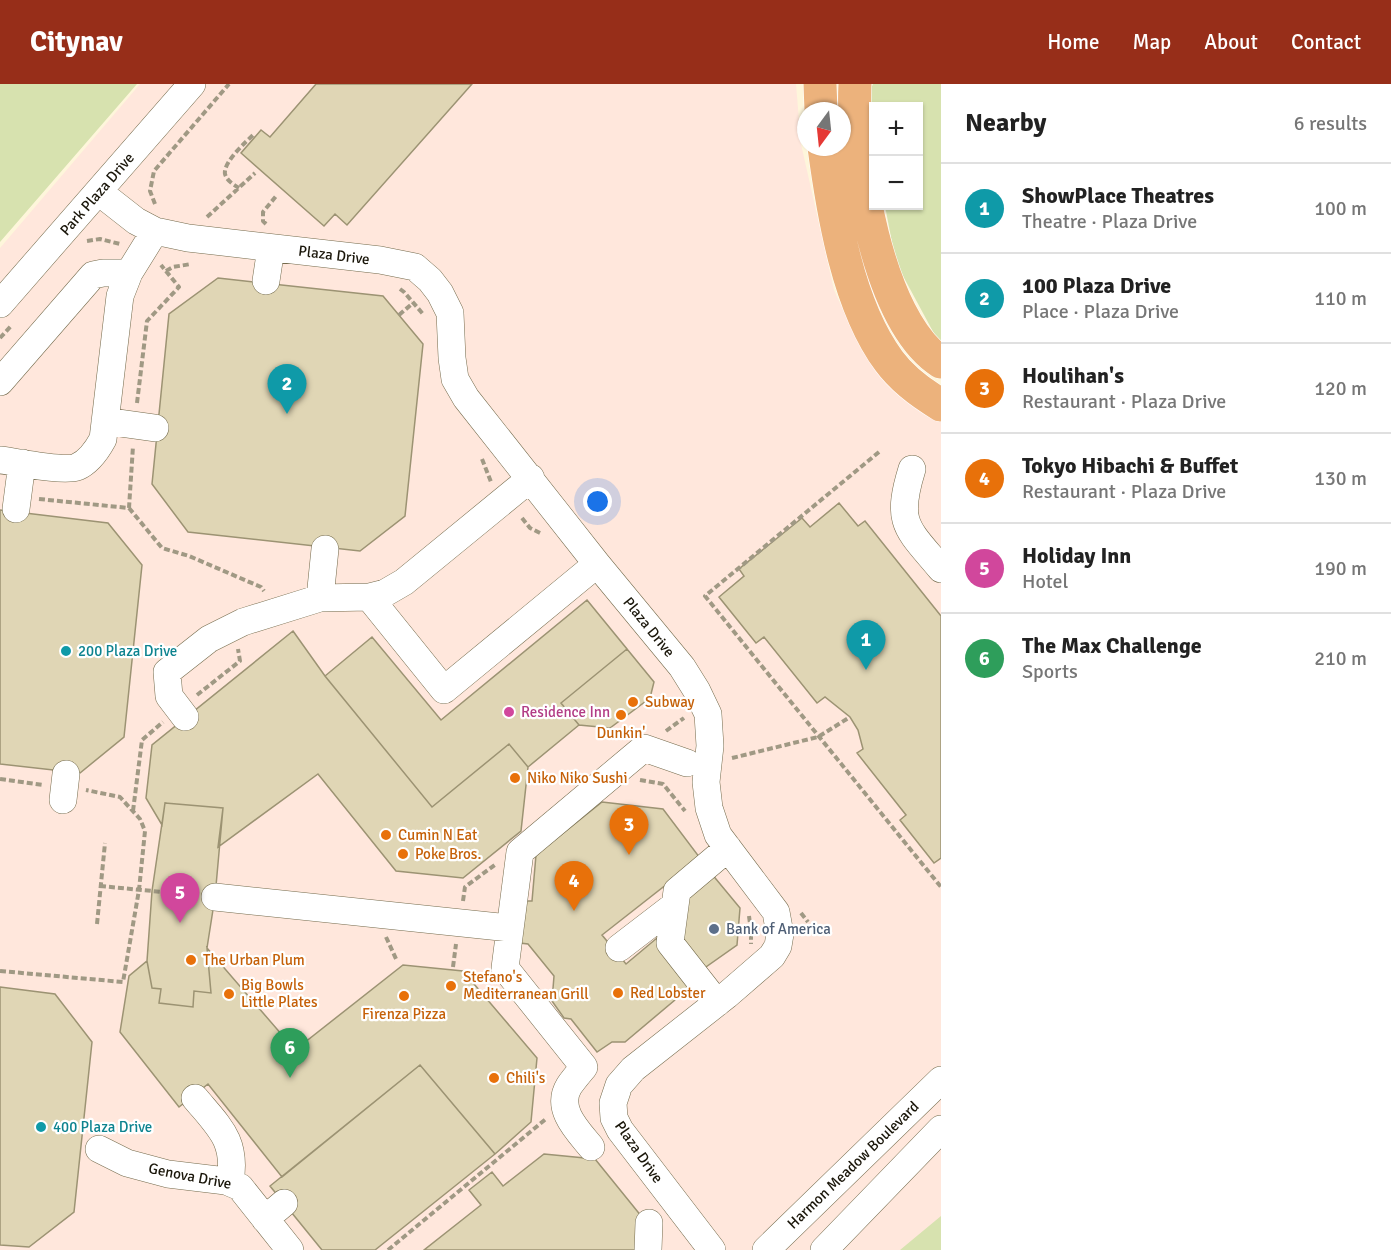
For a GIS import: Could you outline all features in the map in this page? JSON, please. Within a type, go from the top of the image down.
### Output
[{"type":"main road","points":[[820,84],[821,102]]},
{"type":"main road","points":[[855,84],[857,153],[867,212],[882,267],[902,318],[931,356],[941,362]]},
{"type":"main road","points":[[825,156],[841,244],[867,321],[889,362],[904,379],[941,405]]},
{"type":"street","name":"Park Plaza Drive","points":[[0,304],[192,84]]},
{"type":"street","name":"Plaza Drive","points":[[99,192],[136,221],[156,219],[188,238],[270,239],[415,267],[430,280],[440,293],[450,313],[455,379],[466,398],[682,667],[689,710],[708,714],[710,746],[698,763],[706,782],[708,808],[718,835],[776,912],[780,934],[778,946],[772,956],[717,1003],[633,1068],[619,1085],[613,1103],[614,1118],[620,1130],[712,1250]]},
{"type":"street","points":[[16,509],[11,462],[63,468],[77,467],[95,453],[104,439],[120,296],[156,219]]},
{"type":"street","points":[[266,281],[270,239]]},
{"type":"street","points":[[0,382],[93,275],[129,273]]},
{"type":"street","points":[[105,422],[155,428]]},
{"type":"street","points":[[912,469],[905,492],[904,519],[913,535],[941,569]]},
{"type":"street","points":[[182,713],[169,696],[167,672],[209,639],[243,622],[320,598],[369,597],[385,593],[404,582],[531,478]]},
{"type":"street","points":[[320,598],[325,549]]},
{"type":"street","points":[[369,597],[444,690],[597,564]]},
{"type":"street","points":[[591,1147],[568,1117],[565,1102],[567,1088],[584,1067],[505,968],[520,852],[644,748],[698,763]]},
{"type":"street","points":[[717,1003],[670,943],[677,891],[728,848]]},
{"type":"street","points":[[215,897],[510,928]]},
{"type":"street","points":[[619,948],[675,904]]},
{"type":"street","name":"Harmon Meadow Boulevard","points":[[766,1250],[941,1080]]},
{"type":"street","points":[[195,1098],[225,1135],[232,1154],[231,1182]]},
{"type":"street","points":[[824,1250],[941,1129]]},
{"type":"street","name":"Genova Drive","points":[[99,1149],[126,1163],[168,1174],[231,1182],[240,1186],[274,1211],[290,1250]]},
{"type":"street","points":[[648,1250],[649,1223]]},
{"type":"path","points":[[156,219],[150,191],[154,171],[229,84]]},
{"type":"path","points":[[239,188],[229,180],[225,173],[226,166],[254,134]]},
{"type":"path","points":[[200,224],[255,173]]},
{"type":"path","points":[[270,239],[263,221],[263,212],[277,195]]},
{"type":"path","points":[[399,315],[414,303]]},
{"type":"path","points":[[879,452],[705,596],[941,887]]},
{"type":"path","points":[[129,508],[162,548],[189,556],[261,587],[280,611]]},
{"type":"path","points":[[522,518],[530,528],[546,537]]},
{"type":"path","points":[[133,811],[142,740],[182,713],[240,661],[237,643]]},
{"type":"path","points":[[644,748],[689,710]]},
{"type":"path","points":[[685,811],[684,797],[698,763],[689,710]]},
{"type":"path","points":[[698,763],[754,754],[818,737],[850,717]]},
{"type":"path","points":[[0,779],[120,797],[140,819],[145,831],[139,890],[123,982],[0,971]]},
{"type":"path","points":[[97,924],[105,843]]},
{"type":"path","points":[[99,886],[215,897]]},
{"type":"path","points":[[388,1250],[565,1102]]},
{"type":"shaded area","points":[[140,84],[796,84],[797,156],[804,156],[834,290],[861,349],[905,399],[941,417],[941,1250],[0,1250],[0,248]]},
{"type":"green space","points":[[0,84],[137,84],[0,242]]},
{"type":"green space","points":[[873,84],[941,84],[941,342],[937,339],[896,263],[886,210],[923,210],[923,102],[869,102],[869,118],[866,100]]},
{"type":"green space","points":[[941,1216],[941,1250],[900,1250]]},
{"type":"building","points":[[316,84],[472,84],[347,225],[335,214],[324,226],[241,153],[261,130],[270,137]]},
{"type":"building","points":[[218,278],[383,296],[423,344],[405,516],[360,551],[188,532],[152,484],[169,314]]},
{"type":"building","points":[[839,503],[858,526],[865,521],[941,616],[941,858],[934,863],[900,820],[906,815],[857,753],[863,749],[858,730],[850,717],[825,697],[817,703],[764,637],[756,643],[719,597],[744,576],[739,569],[802,518],[810,527]]},
{"type":"building","name":"200 Plaza Drive","points":[[0,510],[108,523],[142,565],[124,737],[80,773],[0,764]]},
{"type":"building","name":"Residence Inn","points":[[587,600],[627,649],[561,703],[579,725],[528,767],[509,744],[432,807],[325,676],[372,637],[441,720]]},
{"type":"building","points":[[293,631],[325,676],[432,807],[509,744],[528,767],[521,831],[463,878],[396,871],[318,774],[218,847],[223,808],[165,803],[162,825],[146,798],[152,745]]},
{"type":"building","points":[[627,649],[654,682],[650,698],[610,728],[579,725],[561,703]]},
{"type":"building","points":[[602,802],[663,809],[700,858],[602,935],[626,964],[657,938],[694,984],[625,1042],[612,1042],[597,1052],[571,1019],[564,1018],[552,1001],[554,976],[528,944],[520,943],[524,901],[532,901],[536,855]]},
{"type":"building","points":[[165,803],[223,808],[215,897],[207,948],[211,993],[194,991],[193,1007],[159,1003],[161,989],[152,988],[147,961],[152,891]]},
{"type":"building","points":[[711,873],[740,908],[737,945],[703,969],[682,944],[689,889]]},
{"type":"building","points":[[207,948],[295,1050],[403,965],[463,971],[537,1058],[531,1122],[495,1154],[420,1065],[282,1177],[208,1084],[179,1107],[120,1032],[129,976],[147,961],[152,988],[161,989],[159,1003],[193,1007],[194,991],[211,993]]},
{"type":"building","name":"400 Plaza Drive","points":[[0,987],[55,994],[92,1042],[74,1212],[29,1247],[0,1245]]},
{"type":"building","points":[[420,1065],[495,1154],[375,1250],[322,1250],[270,1186]]},
{"type":"building","points":[[544,1154],[595,1159],[642,1217],[639,1250],[424,1250],[481,1205],[469,1190],[492,1172],[503,1186]]},
{"type":"place","name":"100 Plaza Drive","points":[[287,414]]},
{"type":"place","name":"200 Plaza Drive","points":[[66,651]]},
{"type":"place","name":"ShowPlace Theatres","points":[[866,670]]},
{"type":"place","name":"Subway","points":[[633,702]]},
{"type":"place","name":"Residence Inn","points":[[509,712]]},
{"type":"place","name":"Dunkin'","points":[[621,715]]},
{"type":"place","name":"Niko Niko Sushi","points":[[515,778]]},
{"type":"place","name":"Cumin N Eat","points":[[386,835]]},
{"type":"place","name":"Poke Bros.","points":[[403,854]]},
{"type":"place","name":"Houlihan's","points":[[629,855]]},
{"type":"place","name":"Tokyo Hibachi & Buffet","points":[[574,911]]},
{"type":"place","name":"Holiday Inn","points":[[180,923]]},
{"type":"place","name":"Bank of America","points":[[714,929]]},
{"type":"place","name":"The Urban Plum","points":[[191,960]]},
{"type":"place","name":"Stefano's Mediterranean Grill","points":[[451,986]]},
{"type":"place","name":"Red Lobster","points":[[618,993]]},
{"type":"place","name":"Big Bowls Little Plates","points":[[229,994]]},
{"type":"place","name":"Firenza Pizza","points":[[404,996]]},
{"type":"place","name":"The Max Challenge","points":[[290,1078]]},
{"type":"place","name":"Chili's","points":[[494,1078]]},
{"type":"place","name":"400 Plaza Drive","points":[[41,1127]]}]
